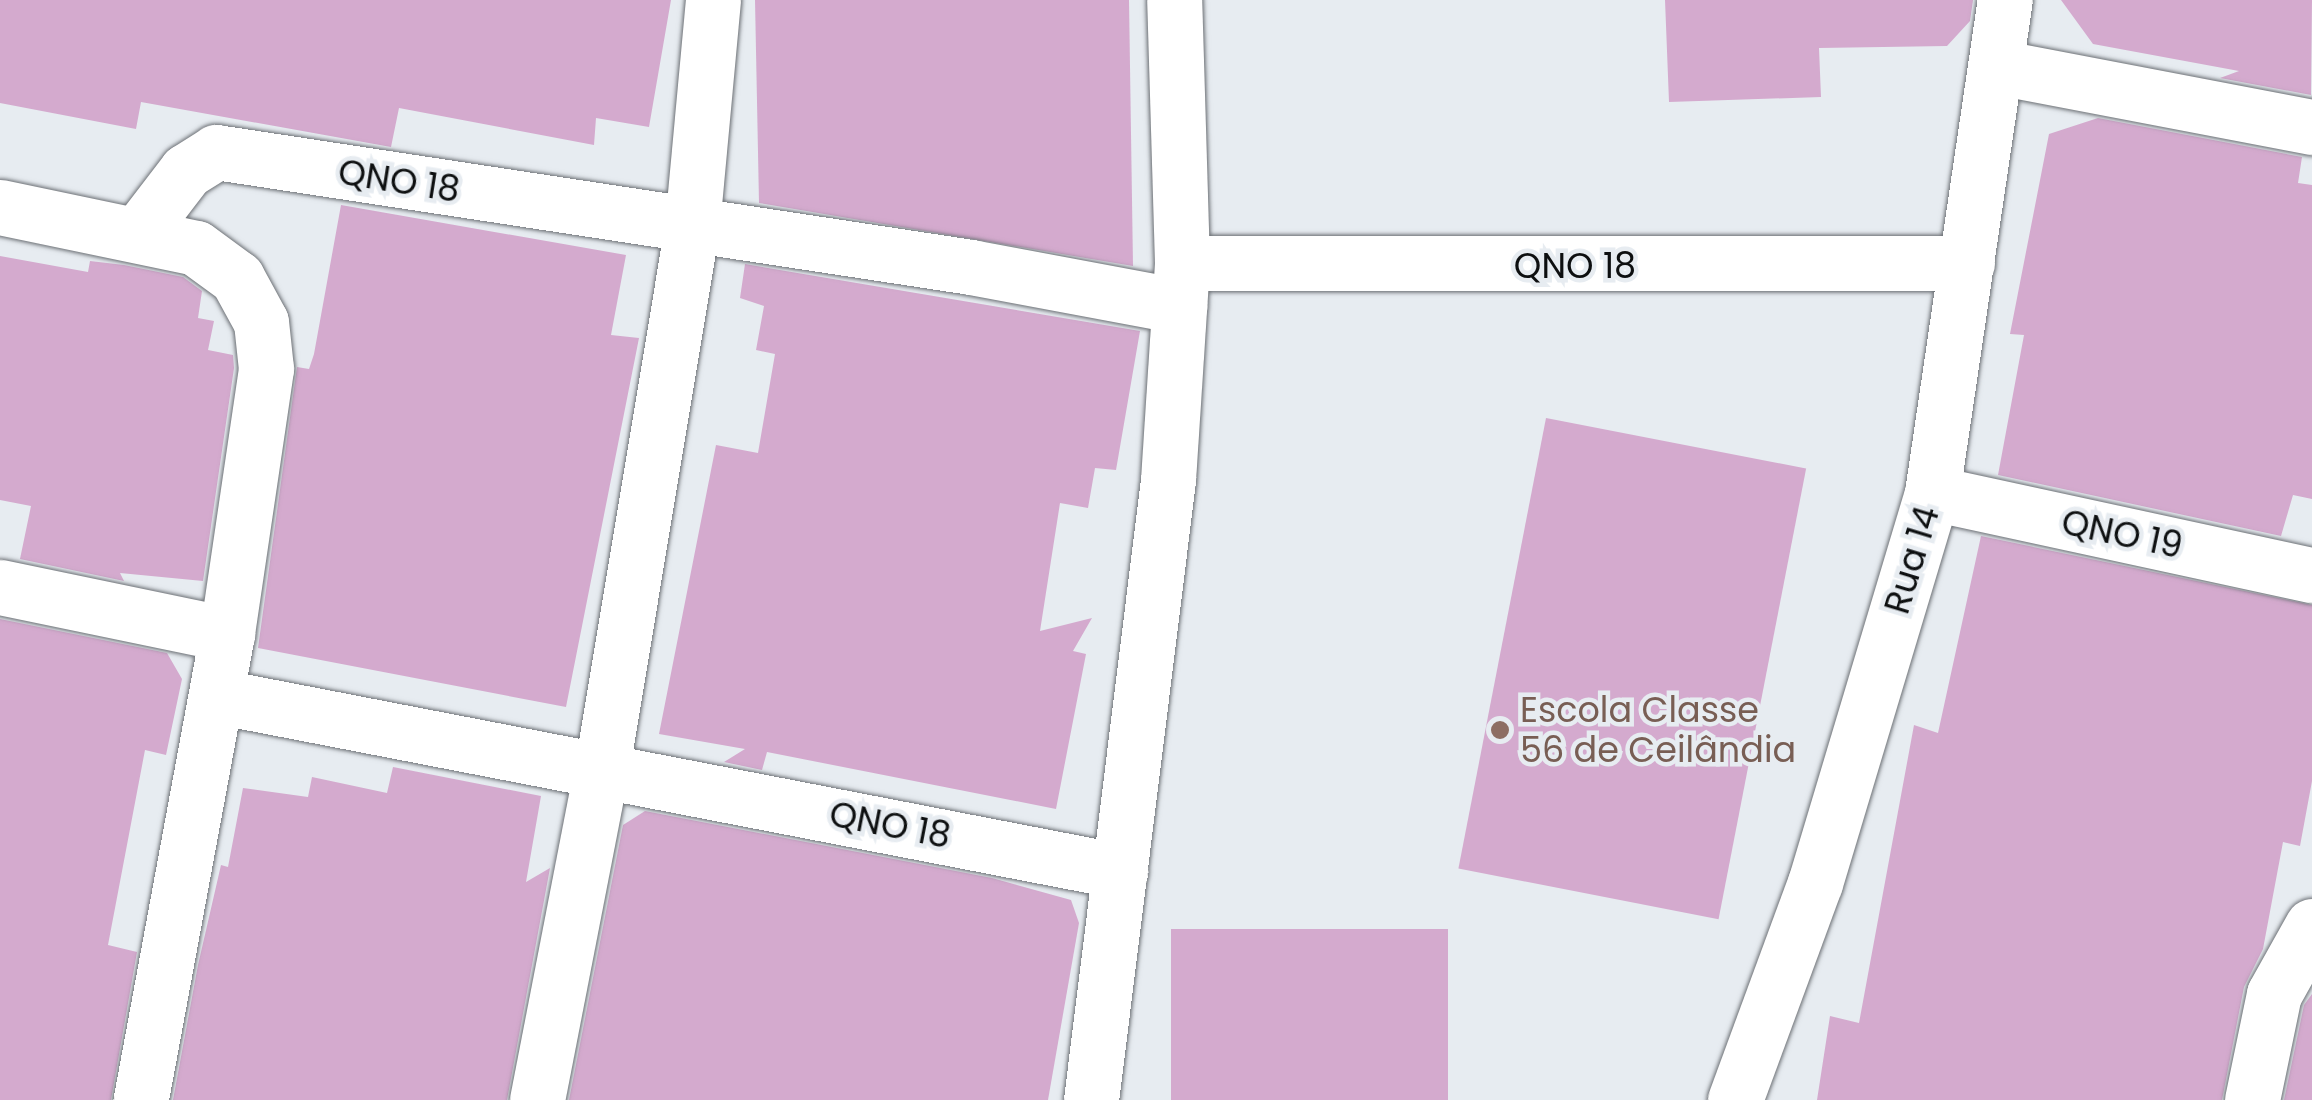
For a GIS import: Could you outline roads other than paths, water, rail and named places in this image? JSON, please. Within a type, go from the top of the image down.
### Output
[{"type":"street","points":[[537,1100],[602,767],[692,226],[714,0]]},
{"type":"street","points":[[1091,1100],[1168,480],[1180,285],[1174,0]]},
{"type":"street","name":"Rua 14","points":[[1736,1100],[1815,883],[1932,494],[2005,0]]},
{"type":"street","points":[[1997,67],[2312,126]]},
{"type":"street","name":"QNO 18","points":[[140,232],[186,171],[216,152],[692,226],[1180,285],[1967,262]]},
{"type":"street","points":[[0,207],[140,232],[196,248],[237,278],[261,322],[266,369],[227,634],[141,1100]]},
{"type":"street","name":"QNO 19","points":[[1932,494],[2312,575]]},
{"type":"street","points":[[0,588],[227,634]]},
{"type":"street","name":"QNO 18","points":[[216,696],[602,767],[1120,871]]},
{"type":"street","points":[[2252,1100],[2274,994],[2312,926]]},
{"type":"place","name":"Escola Classe 56 de Ceilândia","points":[[1500,730]]}]
